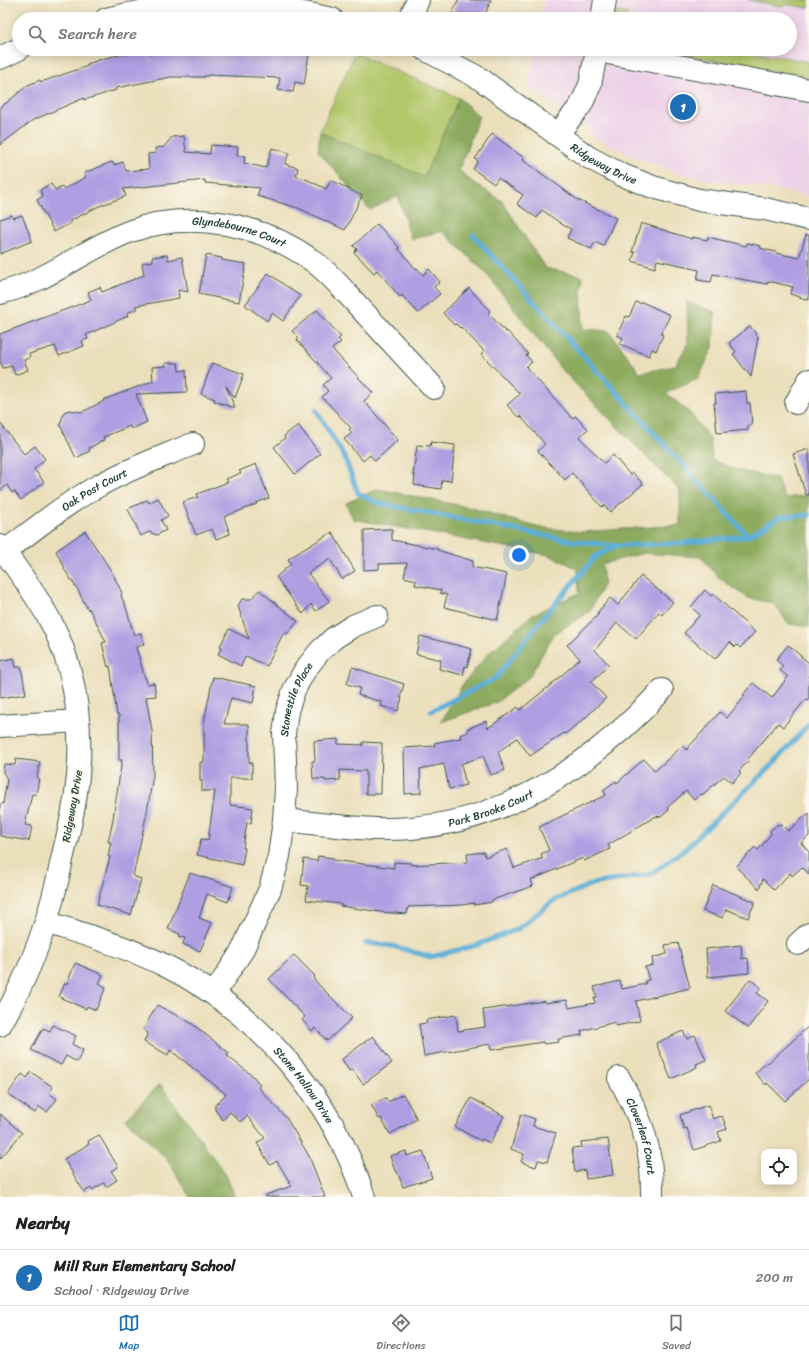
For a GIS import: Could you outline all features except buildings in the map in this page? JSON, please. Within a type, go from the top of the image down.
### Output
[{"type":"street","points":[[413,12],[418,0]]},
{"type":"street","points":[[603,12],[605,0]]},
{"type":"street","points":[[142,12],[166,8],[208,5],[250,6],[298,12]]},
{"type":"street","name":"Ridgeway Drive","points":[[437,56],[479,78],[588,157],[622,175],[653,187],[699,200],[765,209],[809,219]]},
{"type":"street","points":[[557,135],[581,105],[590,85],[596,56]]},
{"type":"street","points":[[629,56],[809,90]]},
{"type":"street","name":"Glyndebourne Court","points":[[0,293],[45,276],[103,243],[132,230],[158,224],[182,221],[210,222],[236,226],[261,233],[286,244],[313,261],[335,280],[434,388]]},
{"type":"street","points":[[796,403],[809,380]]},
{"type":"street","name":"Oak Post Court","points":[[2,549],[68,504],[99,485],[130,470],[193,444]]},
{"type":"street","name":"Ridgeway Drive","points":[[0,1025],[26,974],[46,922],[58,882],[76,793],[79,761],[78,720],[73,686],[64,654],[52,626],[36,596],[2,549]]},
{"type":"street","name":"Stonestile Place","points":[[284,820],[286,788],[284,734],[287,711],[294,690],[305,670],[319,652],[334,638],[353,626],[376,616]]},
{"type":"street","name":"Park Brooke Court","points":[[284,820],[379,829],[410,829],[440,825],[474,817],[508,805],[541,788],[580,764],[610,741],[638,716],[662,690]]},
{"type":"street","points":[[0,726],[78,720]]},
{"type":"street","points":[[214,994],[242,951],[270,889],[279,856],[284,820]]},
{"type":"street","name":"Stone Hollow Drive","points":[[46,922],[124,948],[166,966],[214,994],[246,1020],[277,1049],[304,1081],[327,1116],[347,1152],[364,1197]]},
{"type":"street","name":"Cloverleaf Court","points":[[619,1078],[639,1117],[647,1141],[652,1168],[652,1197]]},
{"type":"shaded area","points":[[544,0],[809,0],[809,197],[783,190],[685,175],[639,159],[597,139],[588,130],[528,85],[534,56],[797,56],[797,12],[541,12]]},
{"type":"green space","points":[[748,0],[809,0],[809,8],[785,4],[784,7]]},
{"type":"green space","points":[[354,56],[362,56],[459,98],[424,177],[320,132]]},
{"type":"green space","points":[[690,56],[778,56],[809,62],[809,79]]},
{"type":"green space","points":[[459,98],[479,116],[459,170],[471,181],[502,201],[545,268],[583,276],[581,293],[583,329],[609,331],[640,373],[675,366],[688,343],[687,302],[715,312],[713,347],[698,379],[666,393],[690,413],[710,439],[712,460],[737,470],[777,479],[784,498],[809,495],[809,627],[789,624],[773,603],[748,598],[719,578],[701,557],[644,553],[602,564],[604,584],[589,612],[554,634],[529,677],[497,702],[441,722],[463,684],[489,653],[532,615],[579,593],[578,569],[549,555],[353,519],[346,503],[378,489],[472,508],[536,527],[581,532],[680,525],[680,491],[562,370],[486,273],[442,231],[411,239],[398,196],[370,210],[318,151],[320,132],[424,177]]},
{"type":"green space","points":[[160,1084],[226,1175],[235,1197],[190,1197],[167,1159],[126,1119]]},
{"type":"waterway","points":[[473,235],[748,536]]},
{"type":"waterway","points":[[316,410],[344,456],[358,493],[378,503],[572,541],[617,546],[682,543],[748,536],[780,517],[809,515]]},
{"type":"waterway","points":[[431,711],[496,678],[542,619],[596,556],[617,546]]},
{"type":"waterway","points":[[366,943],[392,946],[431,957],[477,945],[518,929],[553,901],[592,884],[651,874],[686,848],[773,764],[809,724]]},
{"type":"place","name":"Mill Run Elementary School","points":[[683,107]]}]
